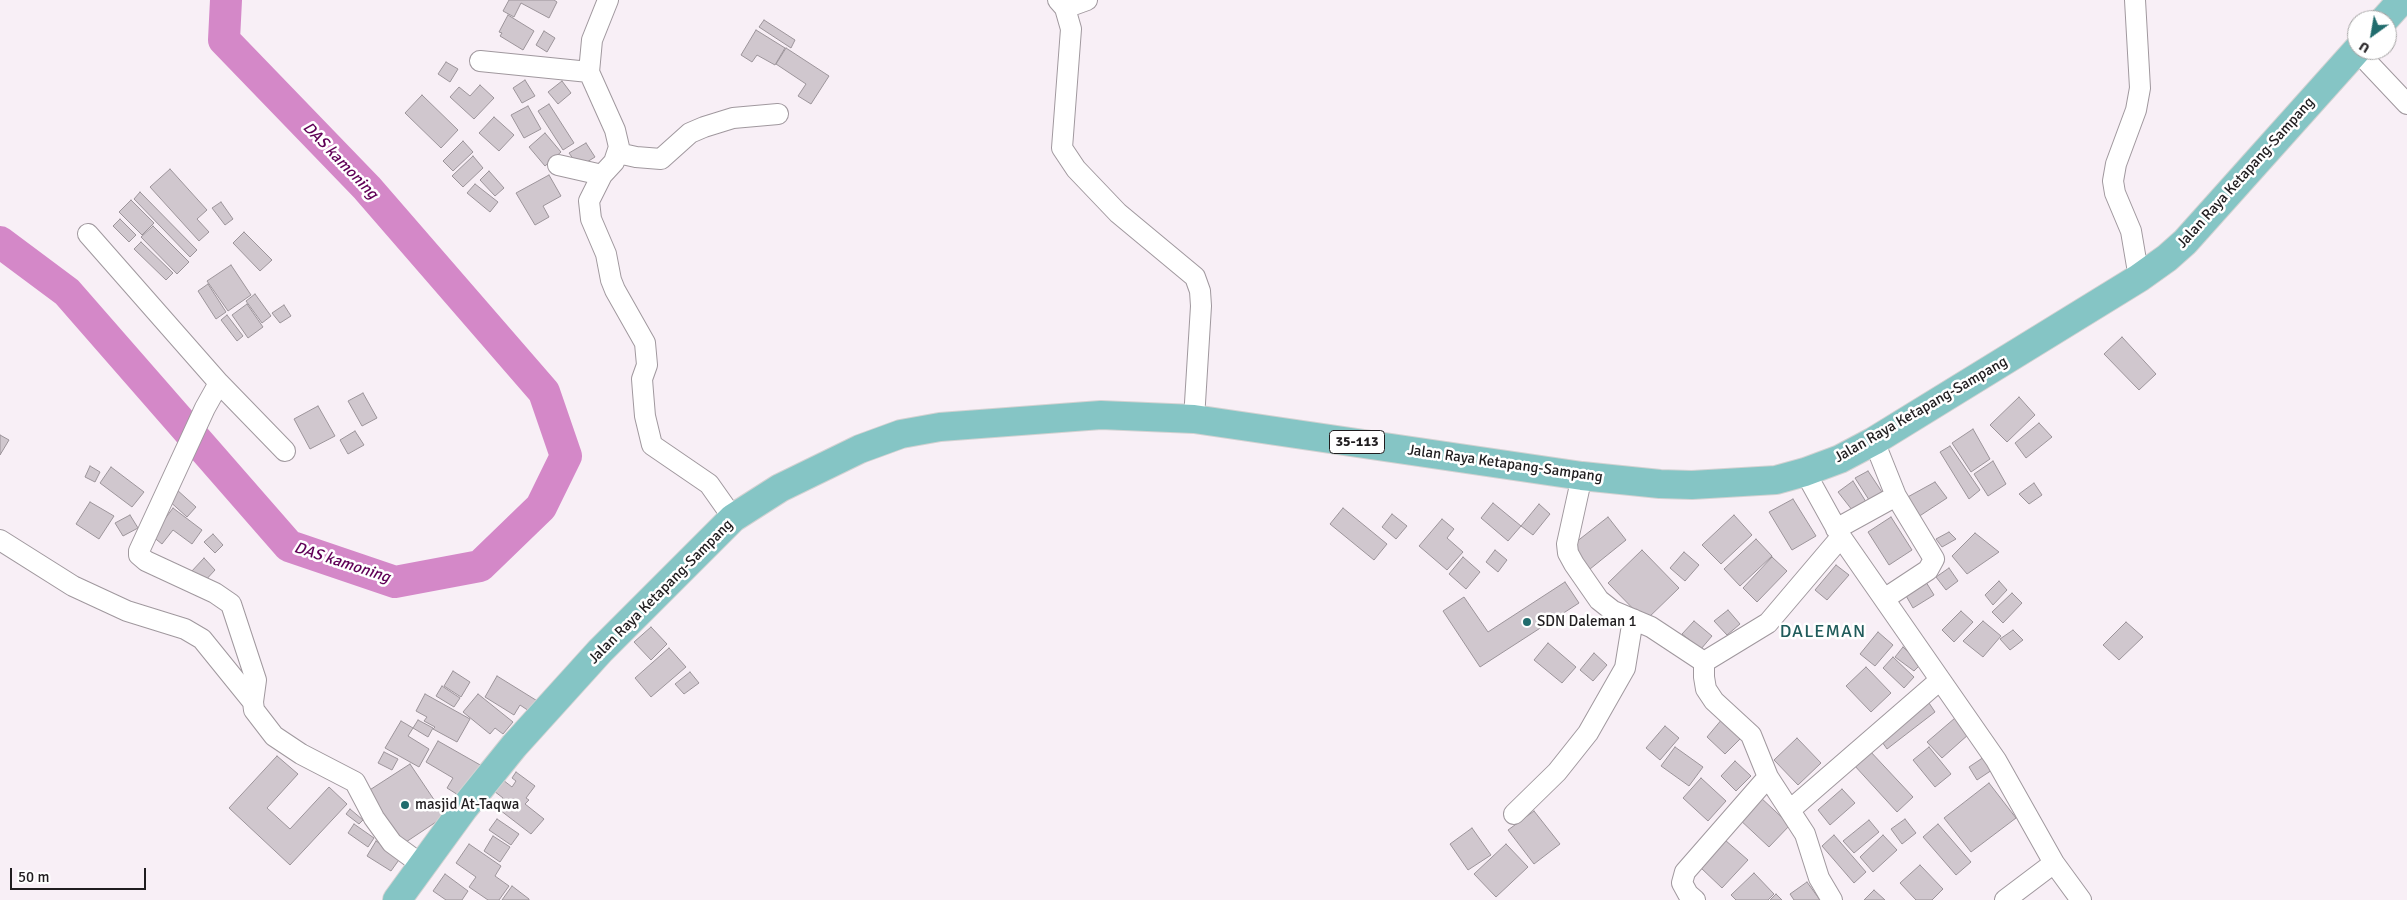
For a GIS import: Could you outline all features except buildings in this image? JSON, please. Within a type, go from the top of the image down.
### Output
[{"type":"main road","points":[[2393,10],[2402,0]]},
{"type":"main road","name":"Jalan Raya Ketapang-Sampang","points":[[397,900],[514,746],[600,651],[733,518],[780,488],[860,449],[901,434],[940,427],[1051,417],[1101,415],[1194,419],[1582,476],[1692,485],[1776,480],[1806,472],[1840,459],[1874,441],[2139,278],[2167,258],[2185,242],[2348,60]]},
{"type":"street","points":[[608,0],[592,40],[588,72],[615,130],[618,152],[614,162],[602,175],[589,202],[590,219],[606,254],[615,290],[646,343],[647,365],[642,379],[642,392],[645,416],[652,445],[709,484],[733,518]]},
{"type":"street","points":[[1088,0],[1061,4],[1071,29],[1062,148],[1076,169],[1118,213],[1195,277],[1200,291],[1201,306],[1194,419]]},
{"type":"street","points":[[2135,0],[2140,88],[2136,110],[2116,164],[2113,181],[2115,193],[2131,231],[2139,278]]},
{"type":"street","points":[[2366,60],[2407,104]]},
{"type":"street","points":[[480,61],[588,72]]},
{"type":"street","points":[[618,152],[636,157],[661,159],[690,133],[704,127],[733,118],[778,114]]},
{"type":"street","points":[[558,165],[602,175]]},
{"type":"street","points":[[88,234],[219,383],[285,451]]},
{"type":"street","points":[[219,383],[205,408],[139,547],[139,555],[146,561],[215,592],[231,604],[256,680],[253,702],[254,710],[274,736],[301,754],[355,782],[374,818],[392,843],[422,865]]},
{"type":"street","points":[[1874,441],[1896,496],[1934,558],[1928,570],[1884,599]]},
{"type":"street","points":[[1806,472],[1839,533],[1996,760],[2054,863],[2081,900]]},
{"type":"street","points":[[1582,476],[1567,544],[1568,553],[1599,600],[1613,611],[1650,627],[1704,662]]},
{"type":"street","points":[[1704,662],[1768,623],[1839,533],[1896,496]]},
{"type":"street","points":[[0,540],[74,586],[128,610],[185,629],[202,639],[253,702]]},
{"type":"street","points":[[1514,814],[1557,772],[1588,732],[1624,668],[1633,619]]},
{"type":"street","points":[[1704,662],[1706,690],[1714,701],[1751,735],[1768,777],[1806,834],[1819,878],[1832,900]]},
{"type":"street","points":[[1790,810],[1940,680]]},
{"type":"street","points":[[1695,900],[1688,894],[1682,883],[1685,872],[1768,777]]},
{"type":"street","points":[[2005,900],[2054,863]]},
{"type":"waterway","name":"DAS kamoning","points":[[0,242],[67,292],[289,546],[395,582],[480,566],[541,507],[566,456],[544,392],[367,188],[224,40],[226,0]]},
{"type":"place","name":"SDN Daleman 1","points":[[1527,622]]},
{"type":"place","name":"masjid At-Taqwa","points":[[405,805]]},
{"type":"district","name":"DALEMAN","points":[[1823,632]]}]
